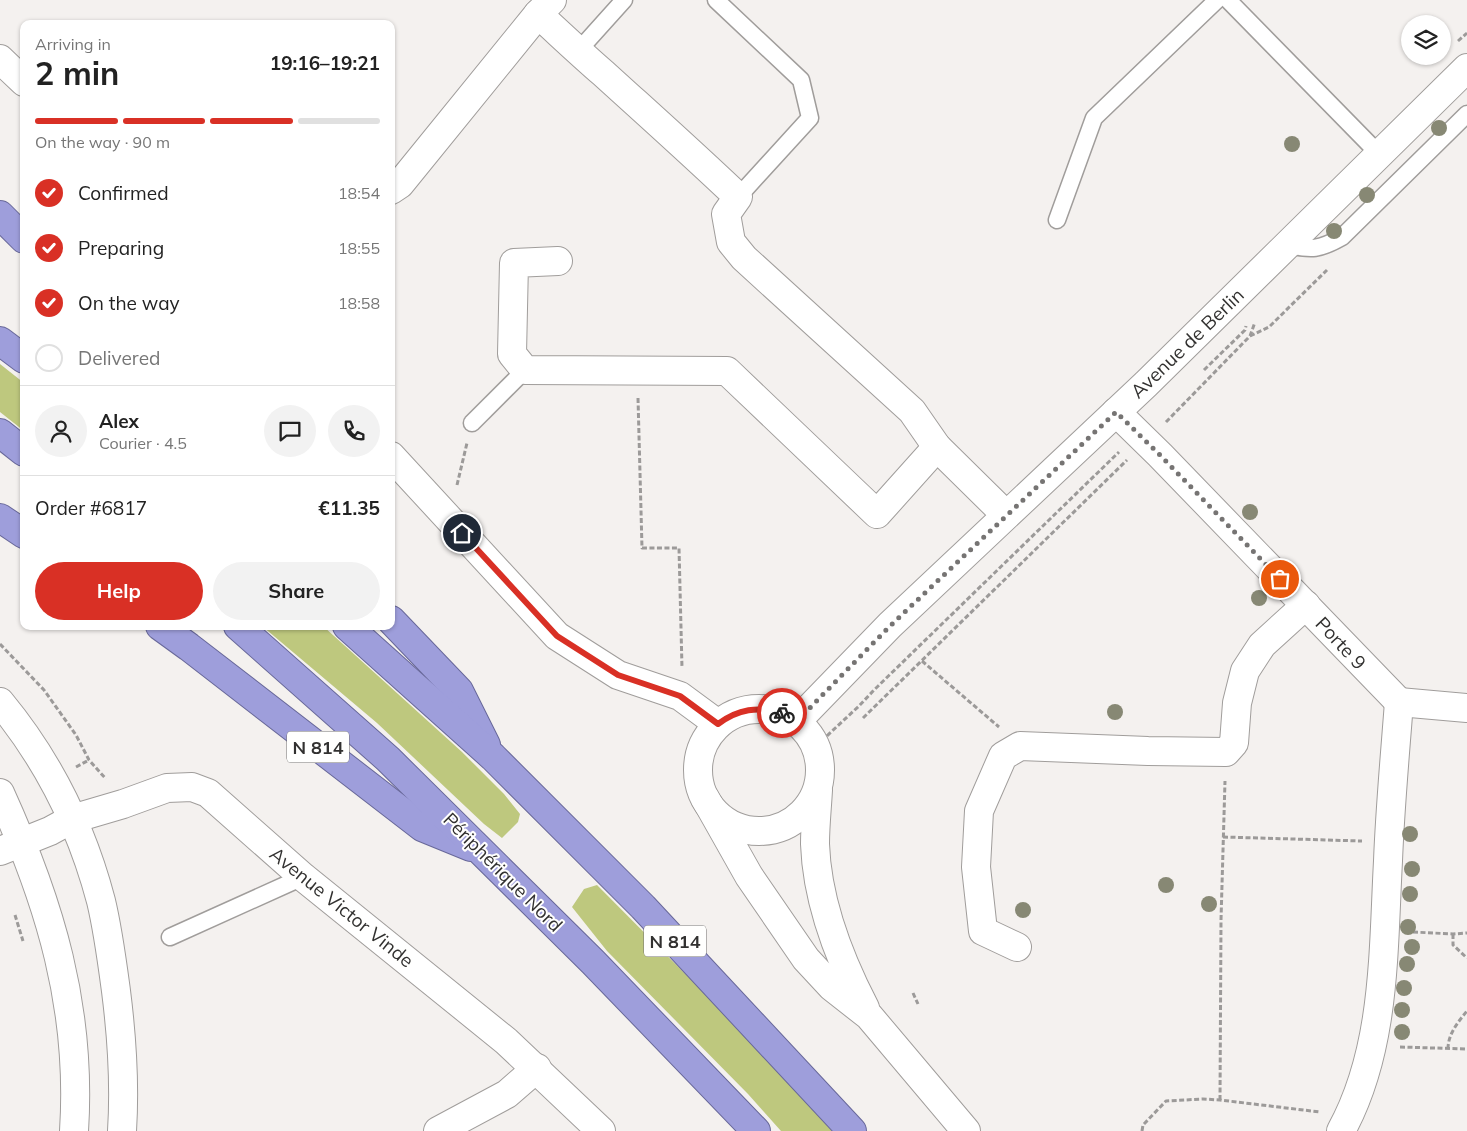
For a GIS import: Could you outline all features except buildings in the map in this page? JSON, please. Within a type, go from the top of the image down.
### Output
[{"type":"highway","points":[[0,215],[20,235]]},
{"type":"highway","points":[[0,341],[20,357]]},
{"type":"highway","points":[[0,433],[20,449]]},
{"type":"highway","points":[[0,518],[20,531]]},
{"type":"highway","name":"N 814","points":[[395,624],[459,691],[492,757]]},
{"type":"highway","name":"N 814","points":[[166,630],[422,827],[484,852]]},
{"type":"highway","name":"Périphérique Nord","points":[[243,630],[388,759],[484,852],[756,1131]]},
{"type":"highway","name":"N 814","points":[[351,630],[492,757],[644,907],[852,1131]]},
{"type":"street","points":[[395,187],[400,184],[545,7],[579,50],[601,72],[690,151],[738,198],[726,214],[731,242],[739,252],[912,410],[938,447],[1006,515]]},
{"type":"street","points":[[0,59],[20,78]]},
{"type":"street","name":"Avenue de Berlin","points":[[797,721],[890,626],[1116,412],[1467,68]]},
{"type":"street","points":[[558,261],[514,263],[512,354],[525,370],[727,371],[877,514],[938,447]]},
{"type":"street","name":"Porte 9","points":[[1116,412],[1150,430],[1345,648],[1399,702]]},
{"type":"street","points":[[395,460],[557,636],[618,675],[680,696],[718,724]]},
{"type":"street","points":[[1017,947],[983,931],[976,867],[979,811],[1003,756],[1020,746],[1226,752],[1234,743],[1237,703],[1245,671],[1262,645],[1306,605]]},
{"type":"street","points":[[0,702],[25,733],[41,758],[61,825],[99,894],[112,966],[123,1054],[122,1131]]},
{"type":"street","points":[[1346,1123],[1368,1063],[1381,998],[1399,702],[1467,708]]},
{"type":"street","points":[[869,1016],[847,973],[822,898],[815,845],[818,788],[821,774],[816,746],[808,732],[797,721],[785,714],[757,708],[729,716],[718,724],[708,736],[698,761],[698,774],[705,798],[749,876],[806,959],[832,987],[869,1016],[966,1131]]},
{"type":"street","name":"Avenue Victor Vinde","points":[[11,847],[61,825],[168,788],[192,787],[208,793],[303,877],[506,1041],[537,1068],[601,1131]]},
{"type":"street","points":[[705,798],[712,809],[733,825],[745,830],[771,830],[784,826],[800,815],[813,800],[818,788]]},
{"type":"street","points":[[0,792],[11,847],[40,892],[55,942],[69,1003],[76,1072],[74,1131]]},
{"type":"street","points":[[438,1131],[507,1094],[537,1068]]},
{"type":"lane","points":[[579,50],[624,0]]},
{"type":"lane","points":[[716,0],[801,80],[810,118],[738,198]]},
{"type":"lane","points":[[1057,220],[1094,118],[1216,0]]},
{"type":"lane","points":[[1228,0],[1379,154]]},
{"type":"lane","points":[[1287,245],[1309,250],[1327,245],[1342,237],[1467,114]]},
{"type":"lane","points":[[472,423],[525,370]]},
{"type":"lane","points":[[170,937],[303,877]]},
{"type":"path","points":[[816,746],[1250,336],[1269,326],[1333,264]]},
{"type":"path","points":[[1198,376],[1245,330],[1247,322]]},
{"type":"path","points":[[1250,336],[1255,322]]},
{"type":"path","points":[[637,370],[642,548],[679,548],[681,676]]},
{"type":"path","points":[[448,518],[472,423]]},
{"type":"path","points":[[863,718],[1129,458]]},
{"type":"path","points":[[922,661],[1020,746]]},
{"type":"path","points":[[1220,1100],[1222,837],[1226,752]]},
{"type":"path","points":[[1222,837],[1368,841]]},
{"type":"path","points":[[1384,930],[1467,933]]},
{"type":"path","points":[[1454,934],[1453,945],[1467,958]]},
{"type":"path","points":[[914,993],[918,1004]]},
{"type":"path","points":[[1448,1049],[1448,1040],[1467,1011]]},
{"type":"path","points":[[1372,1044],[1467,1049]]},
{"type":"path","points":[[1142,1131],[1143,1125],[1166,1101],[1202,1099],[1220,1100],[1346,1123]]},
{"type":"green space","points":[[0,364],[20,380],[20,428],[0,412]]},
{"type":"green space","points":[[267,630],[327,630],[462,752],[504,794],[520,814],[518,822],[502,838],[484,824],[377,723]]},
{"type":"green space","points":[[597,885],[738,1027],[832,1131],[781,1131],[748,1094],[607,951],[572,907],[584,889]]},
{"type":"way so far","points":[[782,713],[797,721],[890,626],[1116,412],[1280,579]]},
{"type":"route","points":[[462,533],[557,636],[618,675],[680,696],[718,724],[729,716],[757,708],[782,713]]}]
